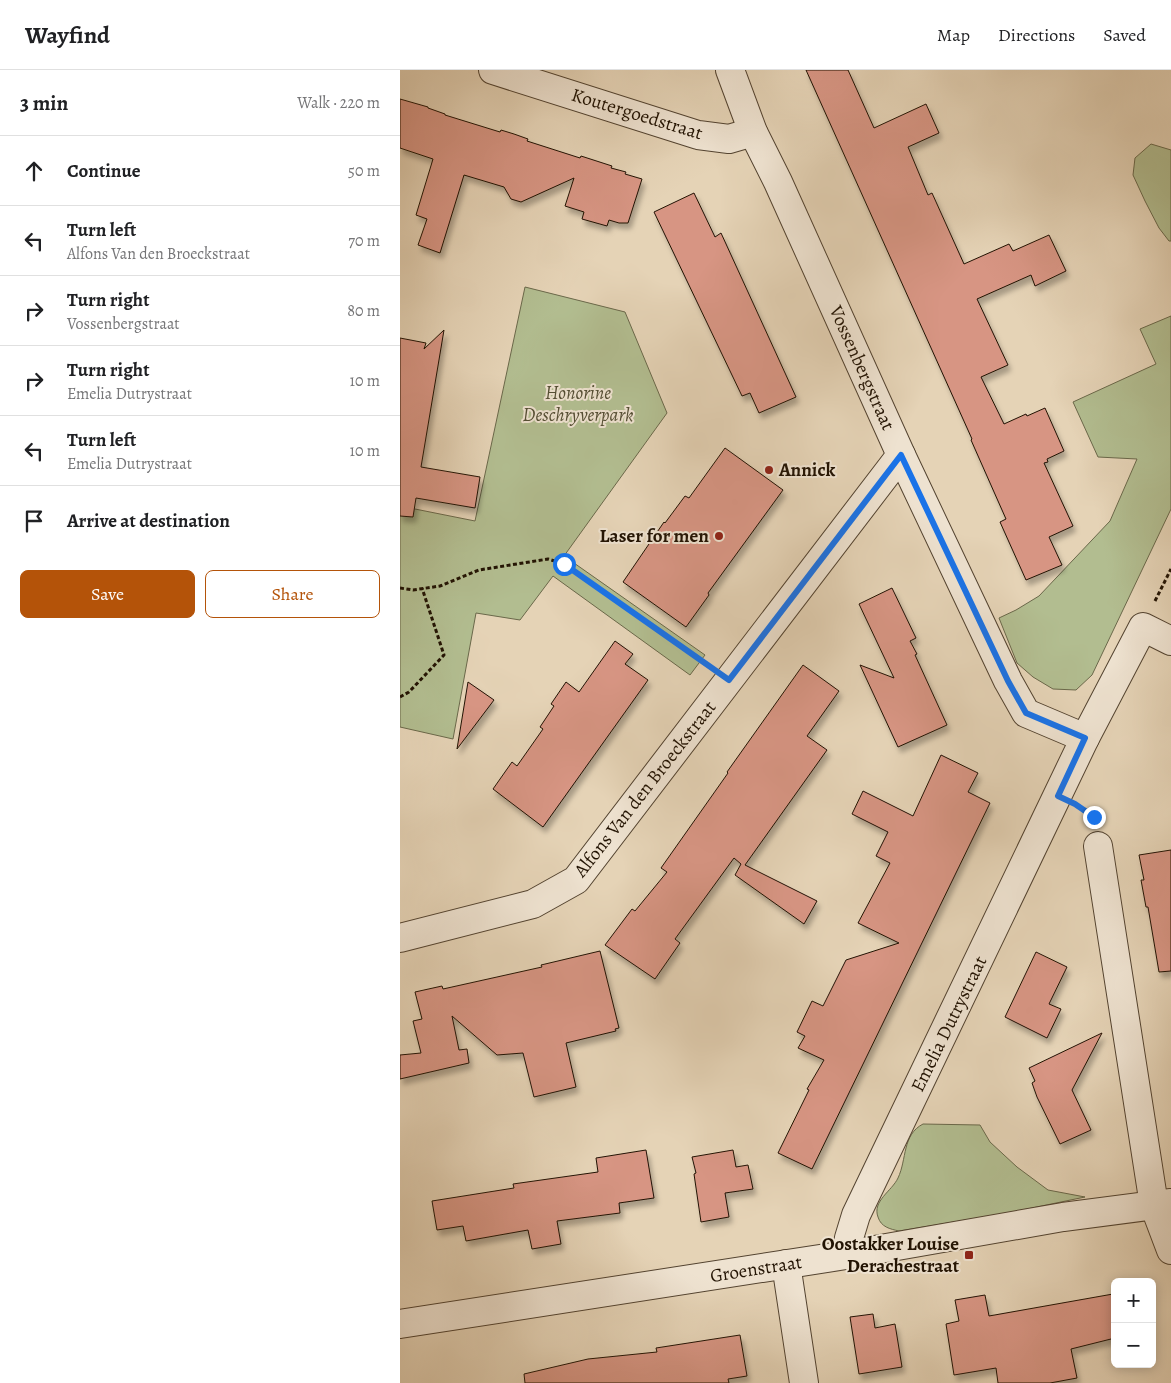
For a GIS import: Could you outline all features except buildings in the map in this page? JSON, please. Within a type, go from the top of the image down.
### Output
[{"type":"street","name":"Koutergoedstraat","points":[[494,70],[698,135],[729,139],[753,132]]},
{"type":"street","name":"Vossenbergstraat","points":[[730,70],[753,132],[778,182],[901,455],[1008,681],[1026,713],[1085,738]]},
{"type":"street","name":"Alfons Van den Broeckstraat","points":[[400,938],[533,904],[576,880],[901,455]]},
{"type":"street","name":"Emelia Dutrystraat","points":[[846,1255],[856,1215],[1085,738],[1143,627]]},
{"type":"street","points":[[1143,627],[1171,641]]},
{"type":"street","points":[[1098,846],[1171,1250]]},
{"type":"street","name":"Groenstraat","points":[[400,1324],[846,1255],[1063,1217],[1163,1204]]},
{"type":"street","points":[[786,1264],[804,1383]]},
{"type":"path","points":[[400,588],[413,590],[440,586],[479,570],[548,559],[564,564],[729,680]]},
{"type":"path","points":[[1143,627],[1171,568]]},
{"type":"path","points":[[400,697],[409,692],[444,655],[422,588]]},
{"type":"path","points":[[1058,796],[1075,804],[1094,817],[1098,846]]},
{"type":"green space","points":[[1151,144],[1171,150],[1171,241],[1159,228],[1133,175],[1135,158]]},
{"type":"green space","name":"Honorine Deschryverpark","points":[[525,287],[625,312],[667,413],[564,556],[705,655],[690,675],[553,576],[520,620],[476,613],[453,739],[400,727],[400,506],[475,521]]},
{"type":"green space","points":[[1171,316],[1171,509],[1092,675],[1076,690],[1053,689],[1033,677],[1017,663],[999,618],[1039,596],[1110,521],[1137,459],[1098,457],[1073,402],[1156,364],[1140,329]]},
{"type":"green space","points":[[923,1124],[980,1125],[990,1142],[1017,1167],[1048,1190],[1085,1197],[1008,1213],[899,1231],[889,1228],[879,1220],[878,1206],[898,1178],[908,1141],[916,1129]]},
{"type":"place","name":"Annick","points":[[769,470]]},
{"type":"place","name":"Laser for men","points":[[719,536]]},
{"type":"place","name":"Oostakker Louise Derachestraat","points":[[969,1255]]},
{"type":"route","points":[[564,564],[729,680],[901,455],[1008,681],[1026,713],[1085,738],[1058,796],[1075,804],[1094,817]]}]
